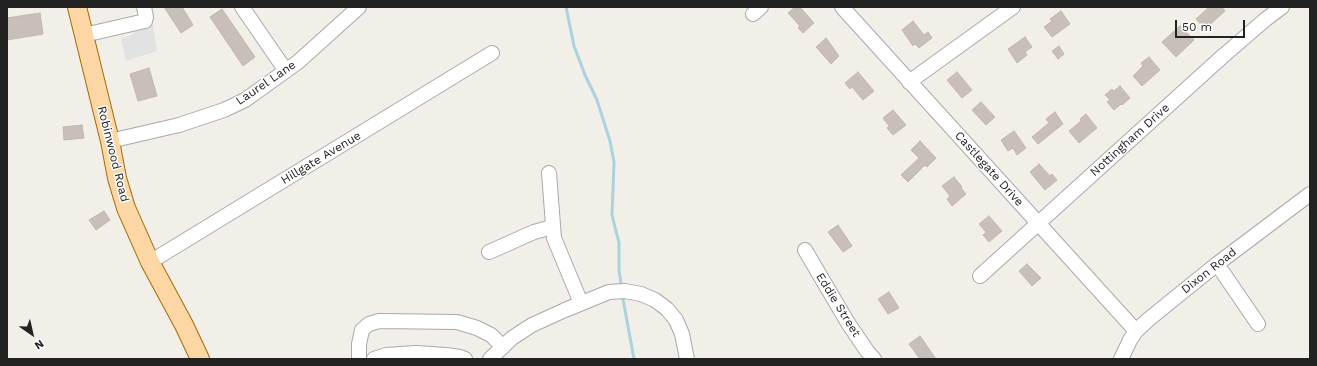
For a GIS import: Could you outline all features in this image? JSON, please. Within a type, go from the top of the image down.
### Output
[{"type":"main road","name":"Robinwood Road","points":[[77,7],[110,141],[117,178],[126,208],[138,238],[184,325],[200,359]]},
{"type":"street","points":[[84,35],[145,21],[146,17],[144,7]]},
{"type":"street","points":[[242,7],[286,71]]},
{"type":"street","name":"Laurel Lane","points":[[110,141],[179,125],[224,110],[245,100],[298,62],[359,7]]},
{"type":"street","name":"Castlegate Drive","points":[[842,7],[1136,331]]},
{"type":"street","points":[[909,82],[1013,7]]},
{"type":"street","name":"Nottingham Drive","points":[[980,276],[1223,56],[1282,7]]},
{"type":"street","name":"Hillgate Avenue","points":[[150,262],[492,53]]},
{"type":"street","points":[[549,173],[554,238],[581,303]]},
{"type":"street","name":"Dixon Road","points":[[1121,359],[1136,331],[1162,308],[1217,264],[1310,194]]},
{"type":"street","points":[[489,252],[534,232],[552,227]]},
{"type":"street","name":"Eddie Street","points":[[805,250],[848,323],[874,359]]},
{"type":"street","points":[[1217,264],[1258,324]]},
{"type":"street","points":[[495,355],[512,338],[532,325],[609,292],[625,291],[641,294],[655,300],[667,309],[676,320],[682,334],[687,359]]},
{"type":"street","points":[[359,359],[359,344],[362,330],[369,324],[379,321],[456,322],[477,328],[491,335],[495,355]]},
{"type":"street","points":[[374,359],[386,355],[445,357],[460,356],[466,359]]},
{"type":"shaded area","points":[[152,19],[157,51],[126,61],[121,38],[129,36]]},
{"type":"building","points":[[164,7],[182,7],[193,25],[181,33]]},
{"type":"building","points":[[795,7],[800,7],[814,23],[803,33],[798,28],[800,26],[788,13]]},
{"type":"building","points":[[1209,7],[1222,7],[1225,11],[1205,29],[1196,19]]},
{"type":"building","points":[[222,9],[255,57],[243,66],[210,17]]},
{"type":"building","points":[[1061,11],[1070,24],[1052,37],[1044,27],[1052,21],[1050,19]]},
{"type":"building","points":[[40,13],[43,34],[7,40],[7,18]]},
{"type":"building","points":[[913,21],[924,35],[928,32],[932,38],[919,48],[915,44],[913,46],[902,30]]},
{"type":"building","points":[[1180,26],[1194,40],[1176,57],[1162,42]]},
{"type":"building","points":[[1025,37],[1032,47],[1025,52],[1027,55],[1017,63],[1008,49]]},
{"type":"building","points":[[826,38],[839,56],[831,64],[816,47]]},
{"type":"building","points":[[1059,46],[1064,54],[1058,59],[1052,51]]},
{"type":"building","points":[[1149,57],[1160,70],[1142,86],[1133,76],[1143,66],[1141,63]]},
{"type":"building","points":[[149,68],[157,96],[138,101],[130,74]]},
{"type":"building","points":[[858,72],[874,91],[863,100],[852,87],[850,89],[845,83]]},
{"type":"building","points":[[957,72],[972,90],[962,98],[947,80]]},
{"type":"building","points":[[1120,86],[1130,98],[1114,110],[1107,102],[1110,100],[1105,95],[1112,89],[1114,91]]},
{"type":"building","points":[[981,102],[995,117],[986,125],[972,110]]},
{"type":"building","points":[[893,110],[906,125],[893,135],[887,128],[889,126],[883,118]]},
{"type":"building","points":[[1055,112],[1063,124],[1038,144],[1032,137],[1049,123],[1046,119]]},
{"type":"building","points":[[1086,114],[1097,128],[1079,143],[1069,131],[1081,121],[1080,119]]},
{"type":"building","points":[[82,125],[84,138],[64,140],[63,127]]},
{"type":"building","points":[[1014,131],[1026,148],[1017,155],[1013,148],[1008,151],[1001,140]]},
{"type":"building","points":[[920,141],[936,158],[927,167],[925,165],[908,182],[901,175],[919,158],[911,150]]},
{"type":"building","points":[[1039,164],[1050,176],[1052,174],[1057,180],[1045,190],[1030,172]]},
{"type":"building","points":[[954,177],[966,194],[952,206],[947,199],[950,196],[942,186]]},
{"type":"building","points":[[104,211],[110,220],[96,230],[89,220]]},
{"type":"building","points":[[989,216],[1002,231],[989,242],[983,235],[986,232],[979,224]]},
{"type":"building","points":[[838,225],[852,246],[843,252],[828,232]]},
{"type":"building","points":[[1027,264],[1041,278],[1032,286],[1019,271]]},
{"type":"building","points":[[889,292],[899,308],[888,314],[878,299]]},
{"type":"building","points":[[920,336],[936,359],[920,359],[909,344]]},
{"type":"waterway","points":[[566,7],[574,46],[585,75],[597,100],[610,141],[614,162],[612,215],[619,243],[619,270],[621,284]]},
{"type":"waterway","points":[[623,299],[634,359]]}]
